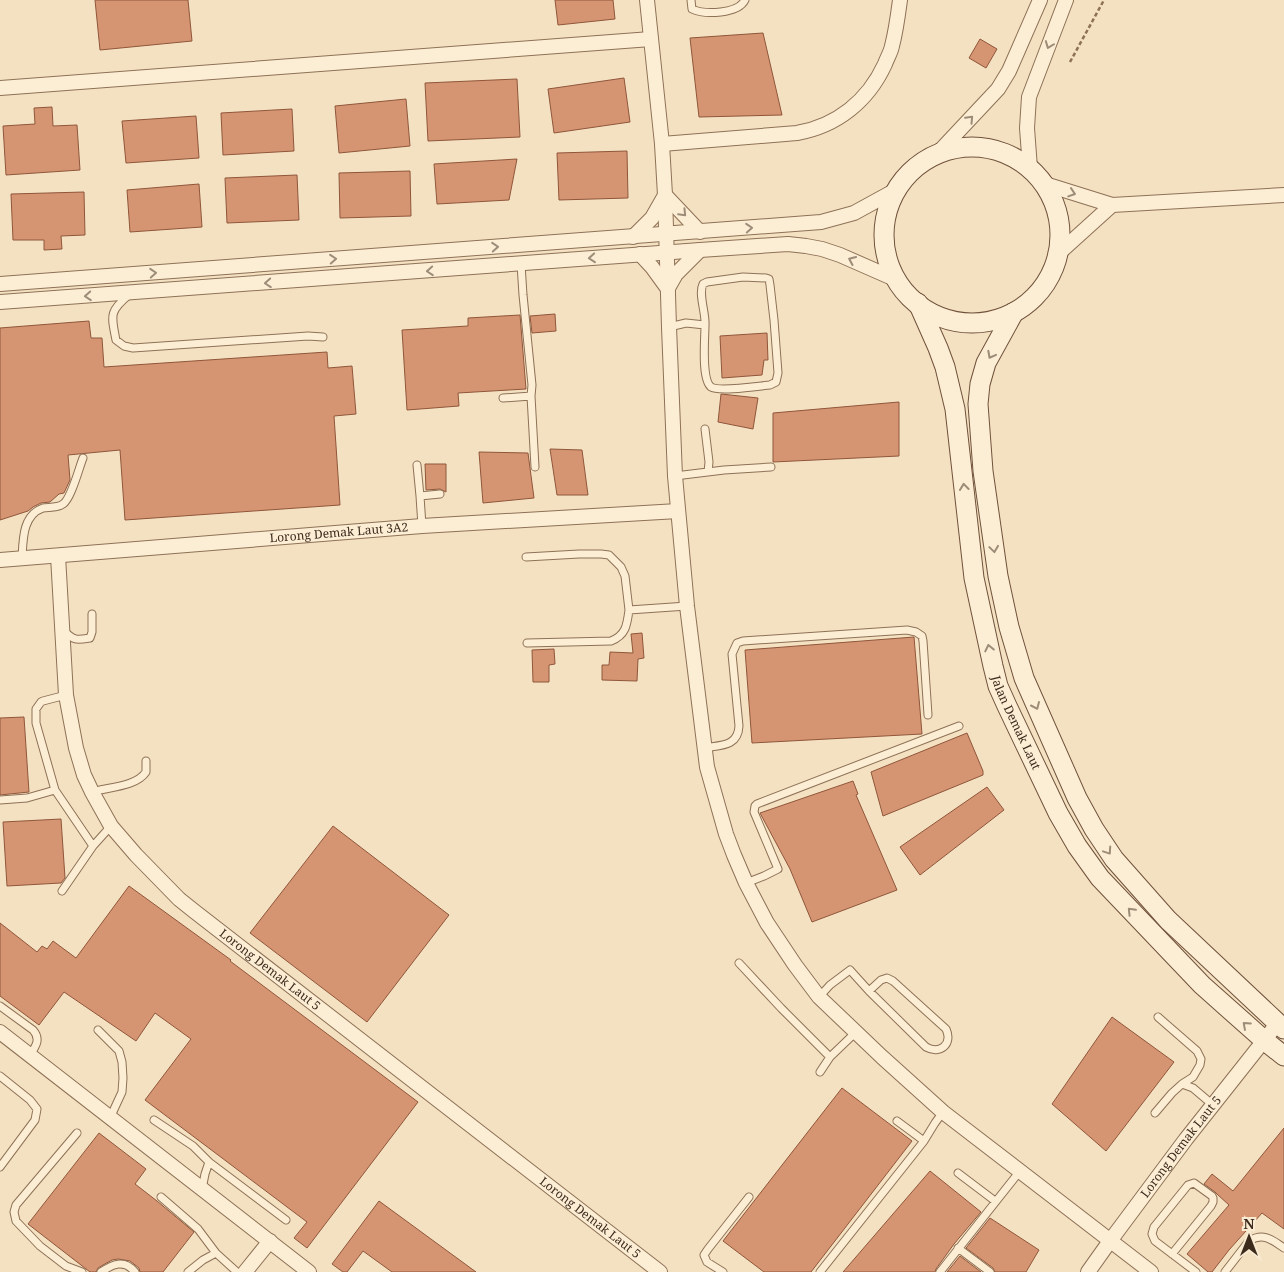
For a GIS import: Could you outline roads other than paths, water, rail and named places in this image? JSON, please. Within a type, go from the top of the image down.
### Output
[{"type":"main road","points":[[976,147],[995,150],[1013,157],[1033,171],[1053,198],[1060,225],[1061,239],[1054,267],[1047,281],[1027,304],[995,320],[961,321],[935,314],[918,304],[906,293],[890,266],[884,235],[890,204],[896,190],[907,176],[921,163],[937,154],[956,148],[976,147]]},
{"type":"main road","name":"Jalan Demak Laut","points":[[918,304],[938,348],[951,387],[974,578],[992,666],[998,686],[1058,813],[1077,846],[1100,878],[1202,985],[1265,1042],[1284,1056]]},
{"type":"main road","name":"Jalan Demak Laut","points":[[1014,312],[986,363],[980,384],[978,404],[983,472],[998,576],[1009,627],[1024,678],[1077,798],[1094,829],[1114,859],[1168,920],[1281,1027]]},
{"type":"street","points":[[648,0],[665,195],[675,476],[678,511],[704,748],[707,767],[726,834],[746,882],[767,923],[819,997],[943,1112],[1151,1272]]},
{"type":"street","points":[[662,144],[807,132],[837,120],[859,102],[877,78],[892,47],[900,0]]},
{"type":"street","points":[[937,154],[998,89],[1009,71],[1040,0]]},
{"type":"street","points":[[1066,0],[1029,97],[1027,113],[1027,128],[1033,171],[1048,185],[1112,205],[1284,195]]},
{"type":"street","points":[[0,88],[651,39]]},
{"type":"street","points":[[0,284],[821,222],[854,213],[896,190]]},
{"type":"street","points":[[665,195],[700,232]]},
{"type":"street","points":[[633,237],[656,213],[665,195]]},
{"type":"street","points":[[1059,253],[1112,205]]},
{"type":"street","points":[[0,302],[788,244],[822,249],[897,280]]},
{"type":"street","points":[[668,289],[676,274],[700,250]]},
{"type":"street","points":[[640,254],[668,289]]},
{"type":"street","name":"Lorong Demak Laut 3A2","points":[[0,560],[422,526],[678,511]]},
{"type":"street","name":"Lorong Demak Laut 5","points":[[58,556],[66,695],[80,762],[92,792],[111,826],[179,899],[660,1272]]},
{"type":"street","name":"Lorong Demak Laut 5","points":[[1088,1272],[1186,1139],[1265,1042],[1281,1027]]},
{"type":"street","points":[[0,1032],[310,1272]]},
{"type":"street","points":[[245,1272],[270,1241]]},
{"type":"lane","points":[[691,0],[692,10],[710,13],[736,8],[742,5],[745,0]]},
{"type":"lane","points":[[521,264],[532,385],[535,468]]},
{"type":"lane","points":[[743,277],[763,277],[769,279],[778,373],[776,382],[770,385],[723,389],[710,386],[706,378],[704,359],[705,325],[706,319],[701,290],[703,284],[711,281],[743,277]]},
{"type":"lane","points":[[132,292],[118,303],[112,315],[116,340],[124,346],[133,348],[308,336],[323,337]]},
{"type":"lane","points":[[669,327],[686,324],[705,325]]},
{"type":"lane","points":[[502,398],[531,396]]},
{"type":"lane","points":[[704,429],[710,462],[708,472]]},
{"type":"lane","points":[[22,559],[24,531],[29,518],[40,510],[64,503],[71,493],[84,458]]},
{"type":"lane","points":[[417,465],[422,526]]},
{"type":"lane","points":[[675,476],[771,467]]},
{"type":"lane","points":[[420,496],[440,494]]},
{"type":"lane","points":[[526,557],[579,554],[609,555],[621,567],[625,576],[629,610],[628,623],[622,634],[611,641],[527,643]]},
{"type":"lane","points":[[629,610],[687,606]]},
{"type":"lane","points":[[62,629],[70,637],[78,640],[90,638],[92,614]]},
{"type":"lane","points":[[704,748],[728,744],[736,739],[738,735],[740,726],[732,654],[737,643],[743,641],[912,630],[920,634],[923,641],[928,715]]},
{"type":"lane","points":[[66,695],[41,702],[36,709],[36,723],[55,790],[93,846]]},
{"type":"lane","points":[[746,882],[778,869],[754,812],[757,804],[959,726]]},
{"type":"lane","points":[[92,792],[139,780],[146,772],[146,761]]},
{"type":"lane","points":[[0,800],[28,798],[55,790]]},
{"type":"lane","points":[[62,891],[93,846],[111,826]]},
{"type":"lane","points":[[739,963],[830,1057]]},
{"type":"lane","points":[[819,997],[830,985],[850,970],[862,985],[926,1047],[932,1050],[939,1050],[944,1047],[949,1035],[946,1029],[893,981],[887,978],[881,980],[869,991]]},
{"type":"lane","points":[[0,1006],[36,1034],[37,1042],[30,1056]]},
{"type":"lane","points":[[1155,1113],[1172,1093],[1193,1077],[1200,1065],[1201,1059],[1197,1051],[1158,1017]]},
{"type":"lane","points":[[98,1030],[119,1051],[122,1062],[122,1092],[110,1118]]},
{"type":"lane","points":[[820,1072],[830,1057],[855,1032]]},
{"type":"lane","points":[[0,1076],[30,1100],[37,1109],[35,1120],[0,1167]]},
{"type":"lane","points":[[1182,1084],[1194,1088],[1214,1105]]},
{"type":"lane","points":[[820,1272],[924,1141],[943,1112]]},
{"type":"lane","points":[[154,1120],[193,1146],[209,1162],[286,1220]]},
{"type":"lane","points":[[897,1121],[924,1141]]},
{"type":"lane","points":[[77,1133],[16,1205],[14,1212],[16,1221],[40,1246],[66,1266],[82,1272]]},
{"type":"lane","points":[[202,1190],[209,1162]]},
{"type":"lane","points":[[940,1272],[1020,1171]]},
{"type":"lane","points":[[958,1173],[996,1201]]},
{"type":"lane","points":[[1172,1254],[1213,1202],[1212,1196],[1194,1184],[1188,1185],[1154,1227],[1152,1237],[1155,1241],[1172,1254],[1196,1272]]},
{"type":"lane","points":[[723,1272],[707,1262],[704,1255],[749,1197]]},
{"type":"lane","points":[[161,1198],[198,1229],[216,1253],[237,1272]]},
{"type":"lane","points":[[1225,1272],[1250,1241],[1255,1238],[1267,1237],[1284,1248]]},
{"type":"lane","points":[[958,1248],[990,1272]]},
{"type":"lane","points":[[188,1272],[203,1260],[216,1253]]},
{"type":"lane","points":[[101,1272],[111,1266],[121,1264],[135,1272]]}]
